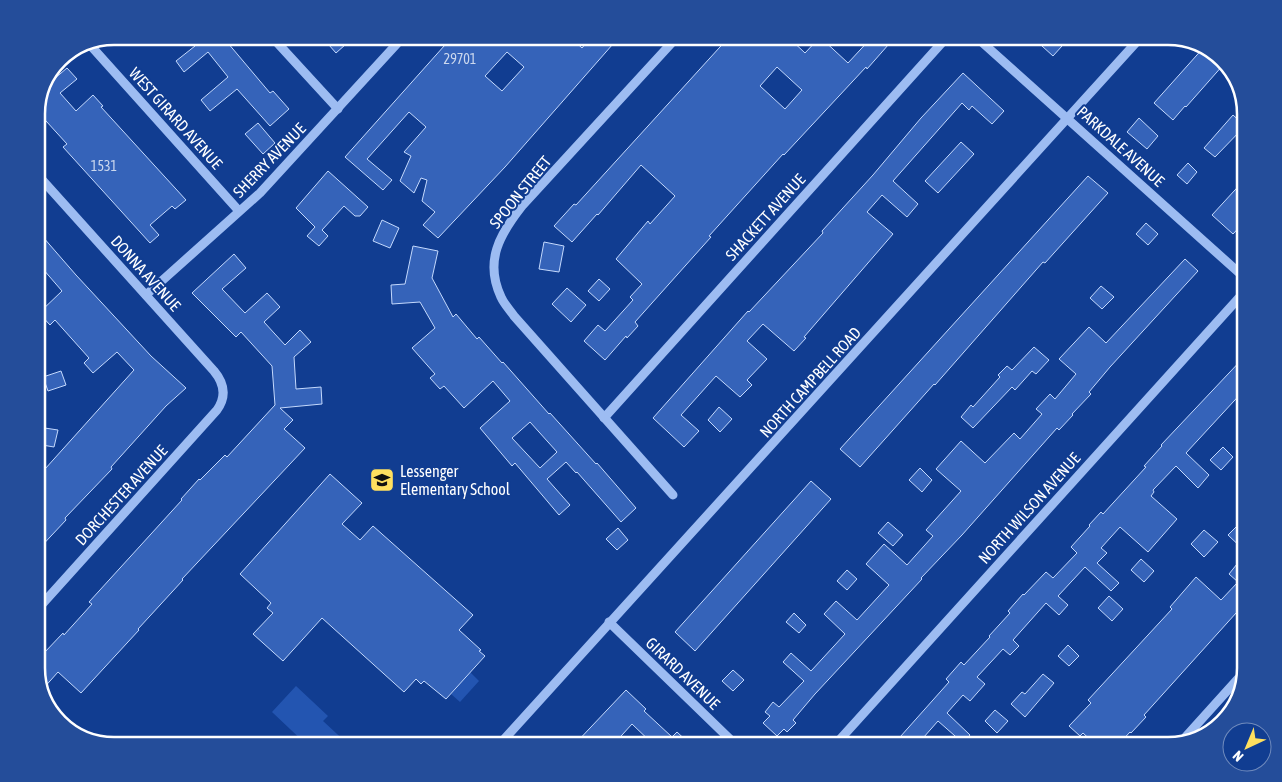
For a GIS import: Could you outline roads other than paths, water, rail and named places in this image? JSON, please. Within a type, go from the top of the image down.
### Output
[{"type":"street","points":[[279,45],[338,109]]},
{"type":"street","name":"SHERRY AVENUE","points":[[146,295],[271,181],[396,45]]},
{"type":"street","name":"SPOON STREET","points":[[670,45],[522,206],[498,242],[495,278],[501,297],[514,316],[673,495]]},
{"type":"street","name":"SHACKETT AVENUE","points":[[604,418],[940,45]]},
{"type":"street","name":"PARKDALE AVENUE","points":[[985,45],[1237,271]]},
{"type":"street","name":"NORTH CAMPBELL ROAD","points":[[506,737],[1134,45]]},
{"type":"street","name":"WEST GIRARD AVENUE","points":[[93,49],[240,211]]},
{"type":"street","name":"DONNA AVENUE","points":[[45,183],[220,378],[224,396]]},
{"type":"street","name":"NORTH WILSON AVENUE","points":[[842,737],[1237,300]]},
{"type":"street","name":"DORCHESTER AVENUE","points":[[45,601],[211,417],[221,405],[224,396]]},
{"type":"street","name":"GIRARD AVENUE","points":[[609,622],[728,737]]},
{"type":"street","points":[[1188,734],[1235,682]]},
{"type":"place","name":"Lessenger Elementary School","points":[[382,480]]}]
